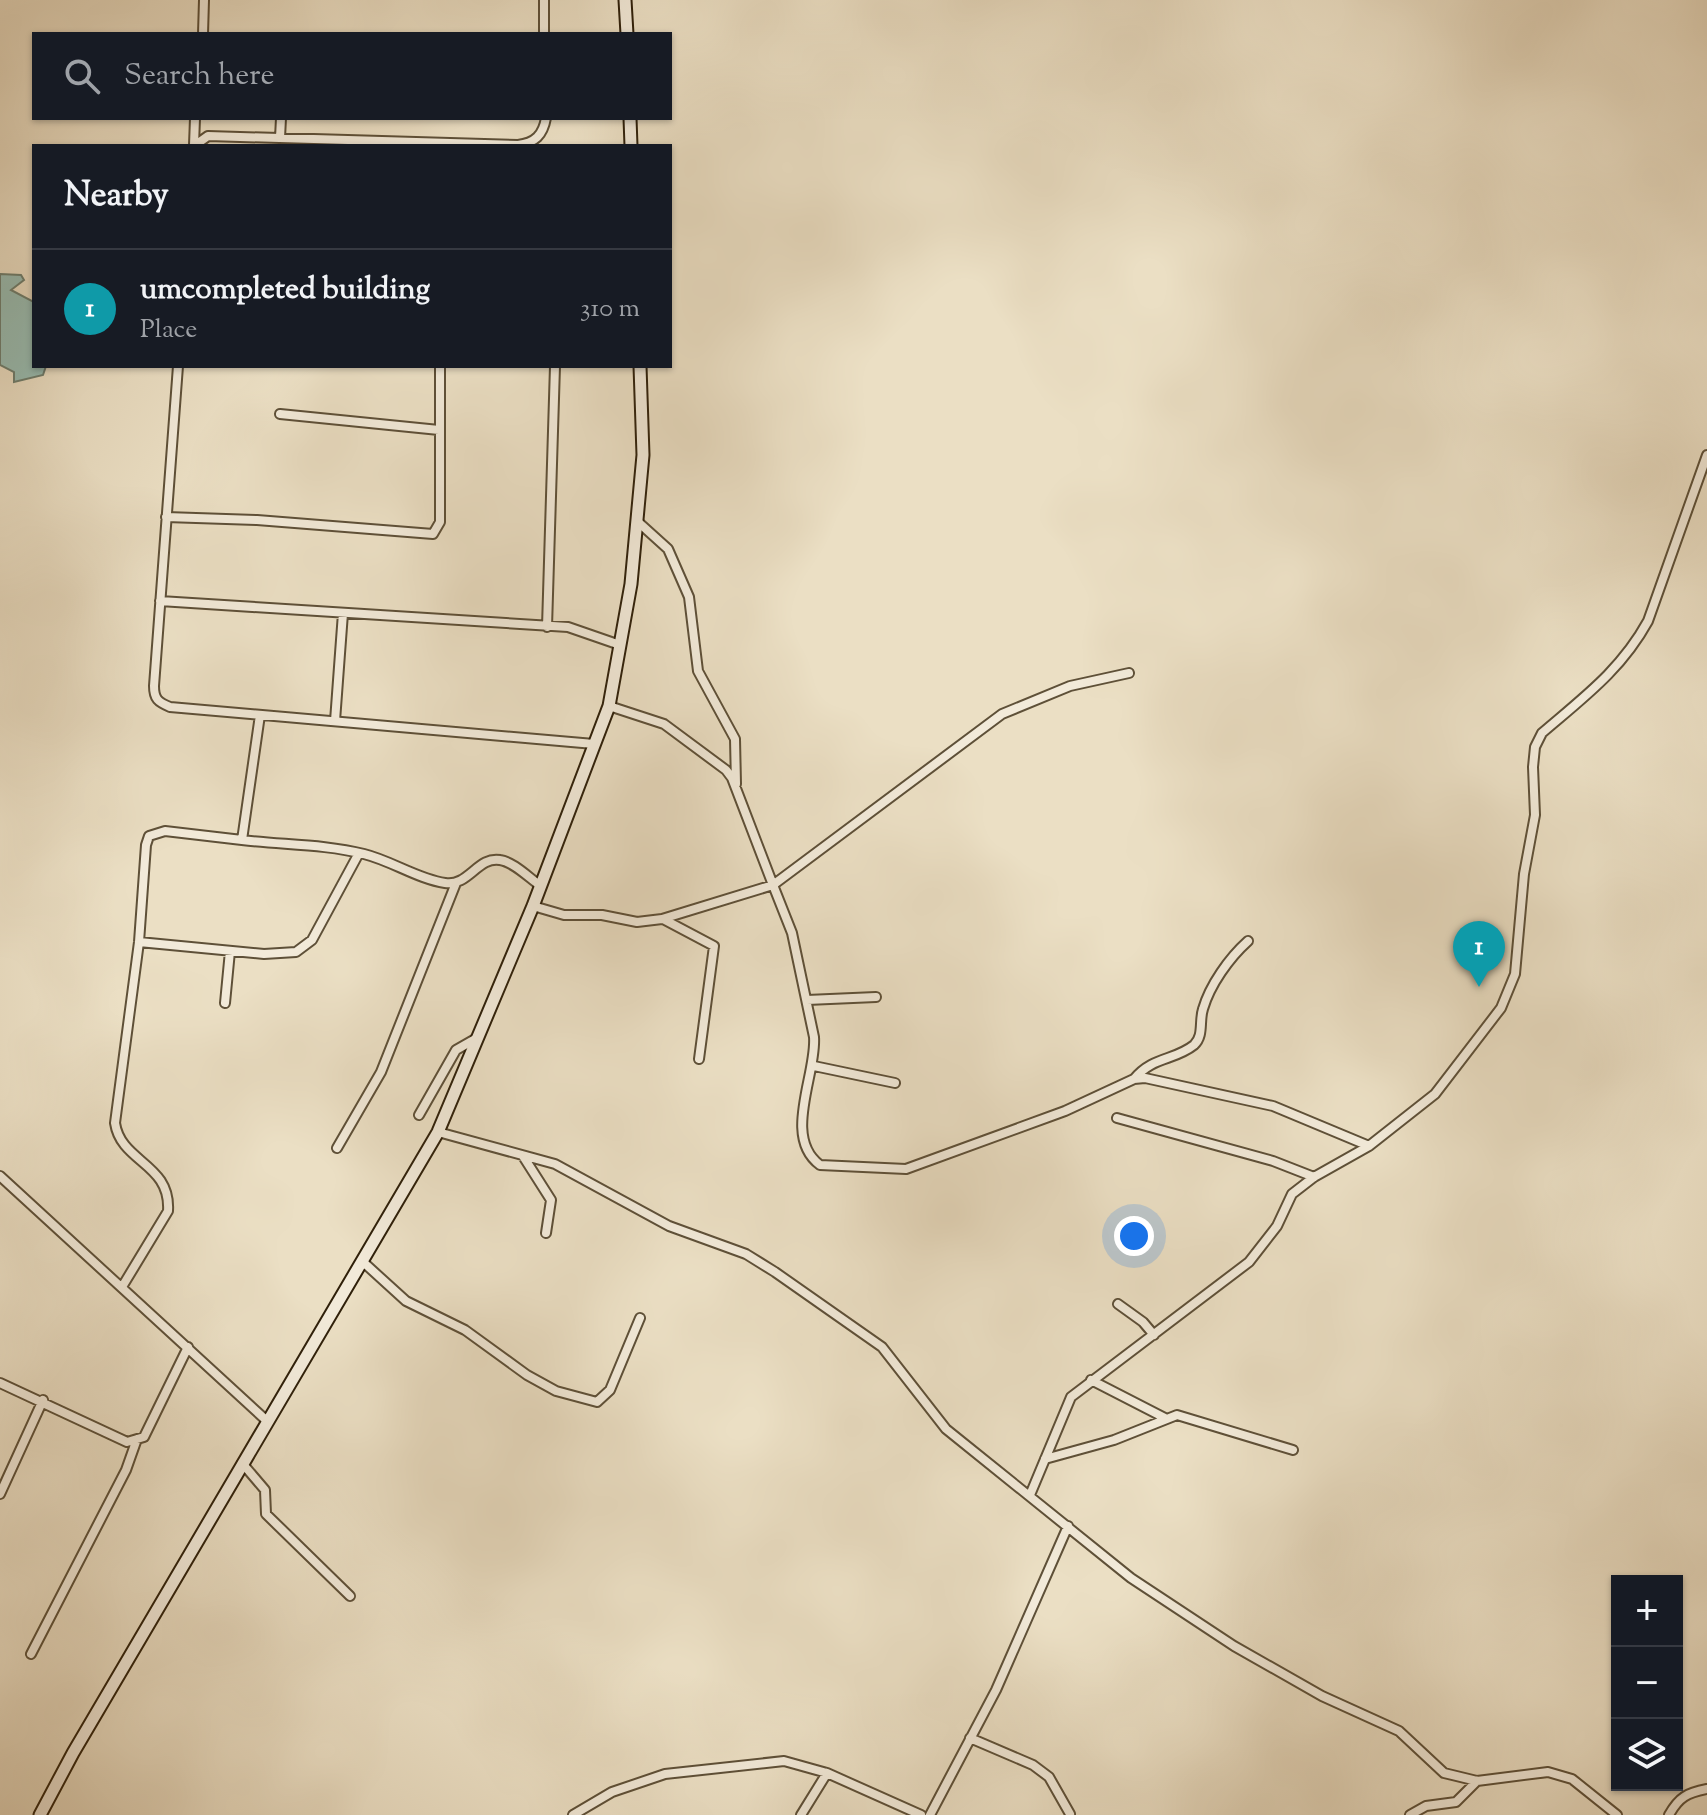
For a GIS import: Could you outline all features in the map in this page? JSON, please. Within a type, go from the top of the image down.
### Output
[{"type":"main road","points":[[625,0],[627,32]]},
{"type":"main road","points":[[630,120],[631,144]]},
{"type":"main road","points":[[40,1815],[242,1463],[438,1132],[533,906],[609,706],[637,521],[643,455],[640,368]]},
{"type":"street","points":[[203,32],[204,0]]},
{"type":"street","points":[[544,0],[544,32]]},
{"type":"street","points":[[194,144],[195,120]]},
{"type":"street","points":[[280,138],[281,120]]},
{"type":"street","points":[[197,144],[208,136],[355,143],[531,144],[544,129],[546,120]]},
{"type":"street","points":[[178,368],[154,686],[154,696],[159,703],[260,715],[594,744]]},
{"type":"street","points":[[166,517],[257,520],[433,534],[440,522],[440,368]]},
{"type":"street","points":[[547,627],[555,368]]},
{"type":"street","points":[[280,414],[439,430]]},
{"type":"street","points":[[1030,1495],[1071,1397],[1249,1262],[1277,1226],[1292,1194],[1314,1177],[1369,1146],[1435,1094],[1501,1008],[1515,974],[1524,874],[1535,815],[1535,747],[1542,733],[1616,670],[1634,646],[1648,621],[1707,455]]},
{"type":"street","points":[[637,521],[668,549],[689,597],[698,671],[735,739],[736,787]]},
{"type":"street","points":[[160,601],[581,629],[620,645]]},
{"type":"street","points":[[335,721],[343,613]]},
{"type":"street","points":[[533,906],[564,915],[602,915],[627,922],[662,919],[773,885],[1002,714],[1070,686],[1129,673]]},
{"type":"street","points":[[609,706],[675,730],[726,770],[736,787],[792,933],[807,1000],[814,1037],[814,1066],[803,1126],[812,1159],[834,1167],[894,1171],[1065,1111],[1134,1079],[1149,1063],[1193,1045],[1200,1034],[1203,1006],[1233,955],[1248,941]]},
{"type":"street","points":[[242,840],[260,715]]},
{"type":"street","points":[[122,1287],[168,1211],[169,1201],[162,1180],[117,1136],[115,1123],[139,942],[149,836],[165,831],[292,846],[317,845],[359,853],[438,881],[456,883],[496,859],[503,860],[541,886]]},
{"type":"street","points":[[139,942],[230,951],[296,952],[312,940],[359,853]]},
{"type":"street","points":[[337,1148],[381,1072],[456,883]]},
{"type":"street","points":[[662,919],[714,946],[699,1059]]},
{"type":"street","points":[[225,1003],[230,951]]},
{"type":"street","points":[[807,1000],[876,997]]},
{"type":"street","points":[[419,1115],[456,1050],[478,1038]]},
{"type":"street","points":[[814,1066],[895,1083]]},
{"type":"street","points":[[1134,1079],[1155,1080],[1273,1106],[1369,1146]]},
{"type":"street","points":[[1117,1118],[1273,1161],[1314,1177]]},
{"type":"street","points":[[438,1132],[555,1164],[669,1226],[746,1254],[775,1272],[882,1347],[946,1429],[1131,1578],[1234,1646],[1322,1696],[1399,1731],[1444,1773],[1477,1781],[1548,1772],[1572,1779],[1617,1815]]},
{"type":"street","points":[[523,1155],[551,1200],[546,1233]]},
{"type":"street","points":[[0,1176],[267,1421]]},
{"type":"street","points":[[362,1261],[406,1301],[465,1330],[527,1375],[556,1391],[597,1402],[610,1390],[640,1318]]},
{"type":"street","points":[[1118,1304],[1143,1322],[1154,1335]]},
{"type":"street","points":[[0,1383],[43,1400],[112,1438],[127,1442],[144,1437],[188,1347]]},
{"type":"street","points":[[1091,1380],[1165,1418]]},
{"type":"street","points":[[0,1494],[43,1400]]},
{"type":"street","points":[[1045,1459],[1114,1440],[1177,1415],[1197,1418],[1293,1450]]},
{"type":"street","points":[[31,1654],[126,1470],[137,1439]]},
{"type":"street","points":[[242,1463],[265,1490],[266,1514],[350,1596]]},
{"type":"street","points":[[930,1815],[970,1738],[1068,1526]]},
{"type":"street","points":[[970,1738],[1033,1765],[1049,1777],[1070,1814]]},
{"type":"street","points":[[573,1815],[612,1792],[665,1774],[784,1761],[827,1773],[921,1815]]},
{"type":"street","points":[[801,1815],[827,1773]]},
{"type":"street","points":[[1410,1815],[1426,1806],[1456,1802],[1477,1781]]},
{"type":"street","points":[[1669,1815],[1677,1800],[1688,1793],[1707,1789]]},
{"type":"water","points":[[0,274],[21,275],[24,280],[11,290],[32,301],[32,368],[45,368],[43,375],[14,382],[14,372],[0,365]]},
{"type":"place","name":"umcompleted building","points":[[1479,987]]}]
